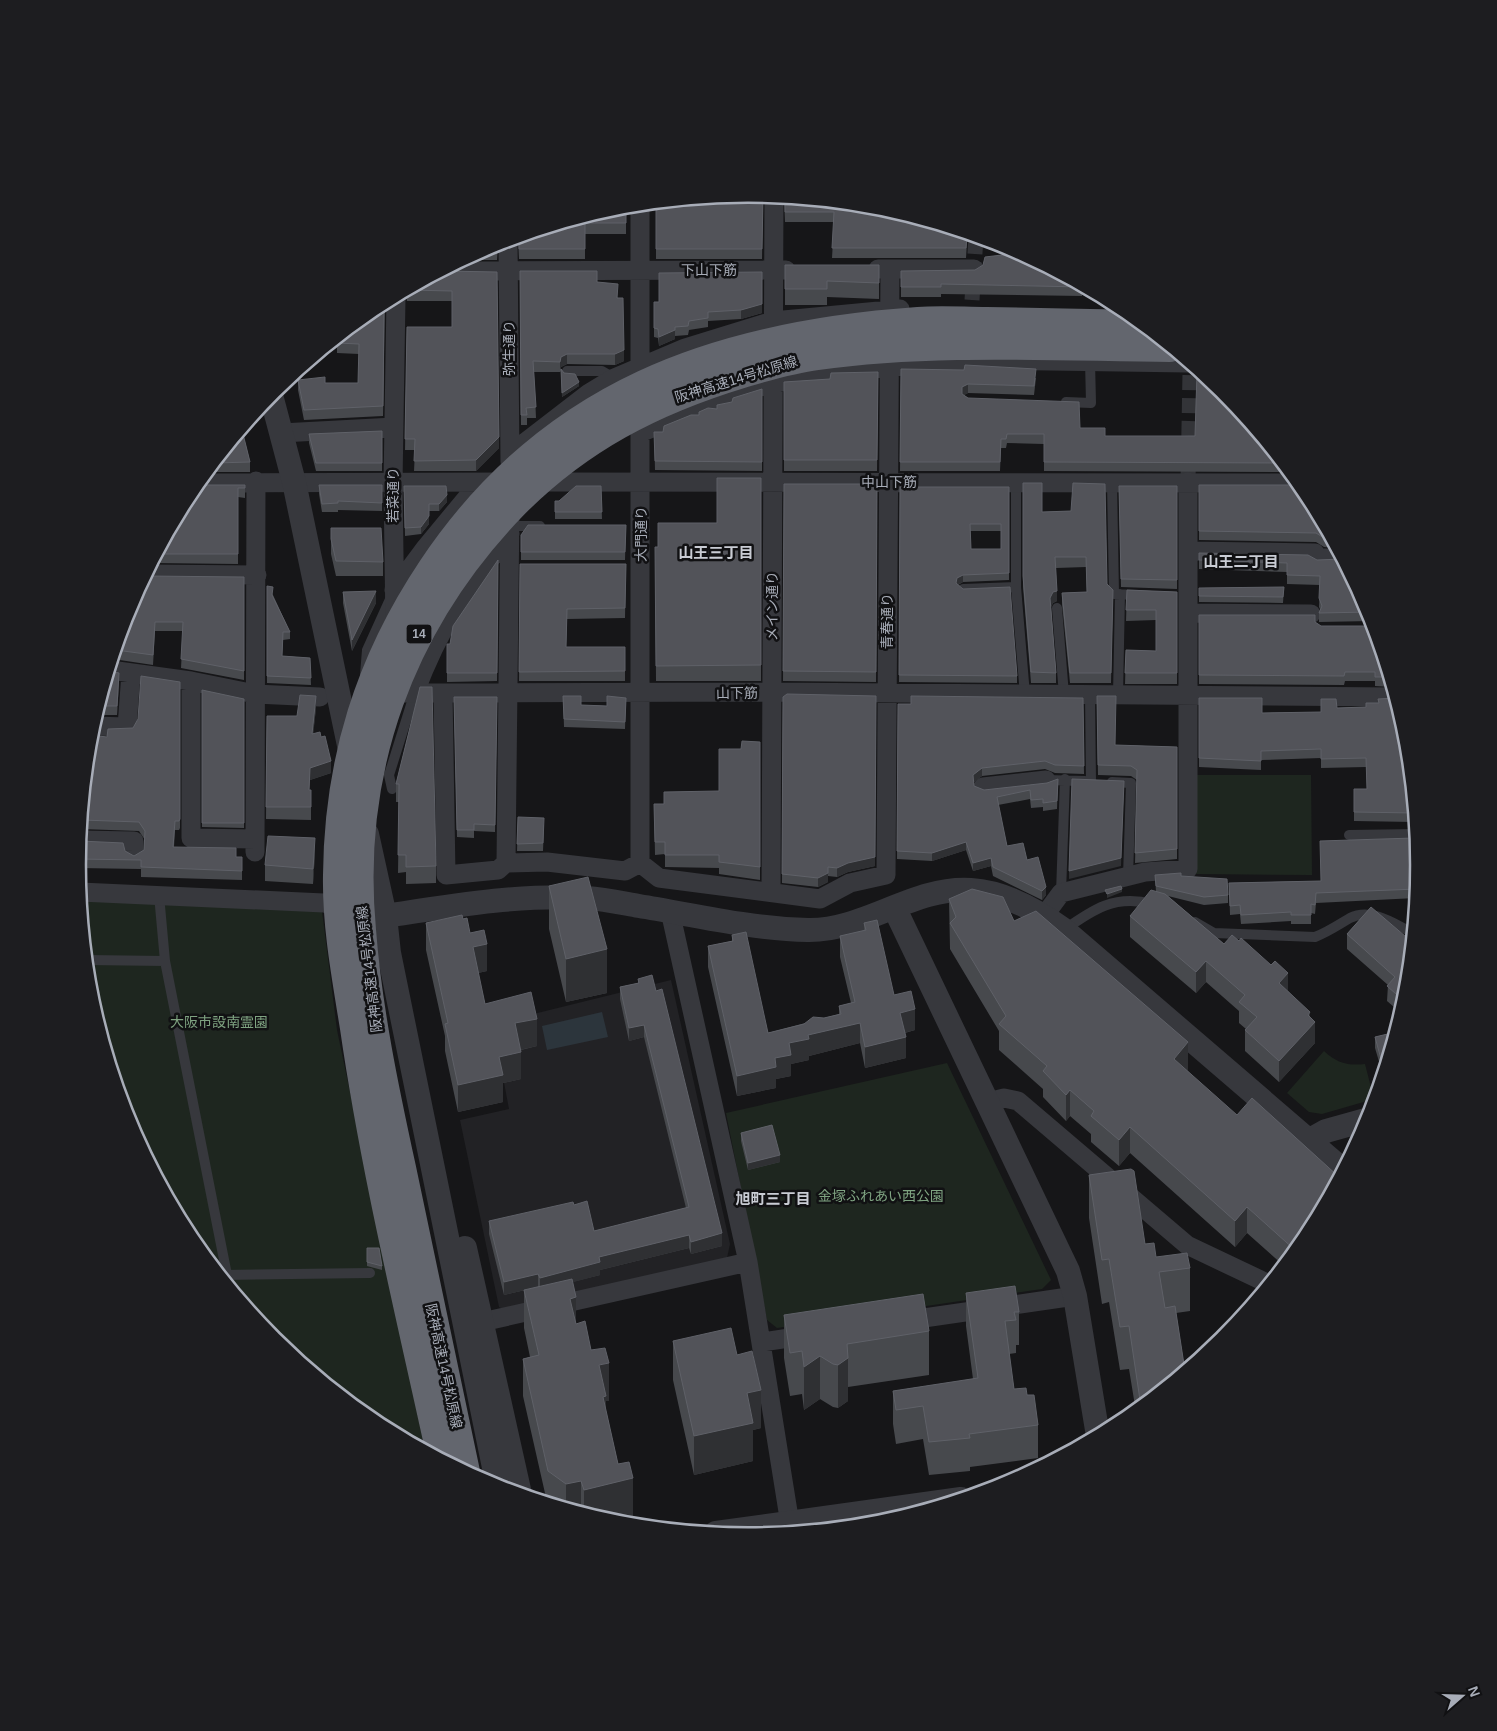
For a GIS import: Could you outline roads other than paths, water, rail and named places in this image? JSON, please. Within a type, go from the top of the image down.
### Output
[{"type":"highway","name":"阪神高速14号松原線","points":[[438,1450],[362,1086],[340,932],[337,877],[340,815],[357,724],[369,685],[387,646],[416,592],[443,551],[472,514],[515,469],[591,412],[651,379],[688,364],[726,352],[793,337],[920,321],[1129,324]]},
{"type":"highway","name":"阪神高速14号松原線","points":[[464,1463],[384,1082],[362,931],[361,912],[360,874],[364,811],[380,729],[407,656],[434,607],[492,528],[530,488],[603,432],[660,403],[696,388],[768,366],[815,356],[922,347],[1161,348]]},
{"type":"street","name":"メイン通り","points":[[771,892],[774,204]]},
{"type":"street","name":"大門通り","points":[[640,213],[641,481],[636,526],[641,694],[640,863]]},
{"type":"street","name":"弥生通り","points":[[506,864],[507,693],[514,567],[510,530],[508,249]]},
{"type":"street","name":"青春通り","points":[[771,892],[820,899],[850,884],[886,875],[887,482],[890,269]]},
{"type":"street","points":[[861,270],[974,269]]},
{"type":"street","name":"下山下筋","points":[[459,271],[803,270]]},
{"type":"street","name":"若菜通り","points":[[396,306],[393,482],[394,590],[406,693]]},
{"type":"street","points":[[510,454],[589,393],[614,378],[642,365],[729,333],[773,321],[889,310],[1111,312]]},
{"type":"street","points":[[640,433],[712,403],[773,384],[816,374],[971,360],[1179,363]]},
{"type":"street","points":[[273,405],[294,482],[385,916],[388,953],[496,1477]]},
{"type":"street","points":[[281,433],[394,427]]},
{"type":"street","name":"中山下筋","points":[[209,483],[641,481],[1289,483]]},
{"type":"street","points":[[191,681],[191,838],[255,845],[256,482]]},
{"type":"street","points":[[1044,916],[1061,894],[1145,872],[1188,869],[1189,696],[1185,601],[1188,551],[1188,482]]},
{"type":"street","points":[[394,590],[426,547],[479,483]]},
{"type":"street","points":[[406,693],[455,607],[510,530]]},
{"type":"street","points":[[1188,551],[1315,553],[1317,558],[1334,558]]},
{"type":"street","points":[[155,574],[257,575]]},
{"type":"street","points":[[1185,601],[1311,614]]},
{"type":"street","points":[[116,671],[191,681],[255,694],[320,697]]},
{"type":"street","points":[[101,726],[127,727],[131,673]]},
{"type":"street","name":"山下筋","points":[[362,694],[772,692],[1389,697]]},
{"type":"street","points":[[443,693],[446,875],[498,870],[506,864],[547,862],[624,871],[640,863],[659,878],[771,892]]},
{"type":"street","points":[[983,787],[1046,780]]},
{"type":"street","points":[[87,840],[134,842],[134,854]]},
{"type":"street","points":[[87,892],[324,903],[385,916],[496,901],[588,898],[777,928],[810,930],[841,925],[934,892],[972,890],[1002,897],[1044,916],[1064,930],[1338,1166]]},
{"type":"street","points":[[894,907],[1068,1271],[1075,1296],[1097,1428]]},
{"type":"street","points":[[670,911],[748,1262],[790,1524]]},
{"type":"street","points":[[385,916],[399,950],[518,1486]]},
{"type":"street","points":[[988,1102],[1004,1098],[1018,1101],[1187,1245],[1263,1281]]},
{"type":"street","points":[[1310,1140],[1326,1131],[1359,1122]]},
{"type":"street","points":[[482,1322],[748,1262]]},
{"type":"street","points":[[887,1324],[1075,1296]]},
{"type":"street","points":[[762,1342],[829,1332]]},
{"type":"street","points":[[763,1527],[921,1505]]},
{"type":"lane","points":[[1053,402],[1090,403],[1090,361]]},
{"type":"lane","points":[[567,371],[602,371],[614,378]]},
{"type":"lane","points":[[1016,482],[1016,587],[1025,695]]},
{"type":"lane","points":[[1112,482],[1114,594],[1149,595]]},
{"type":"lane","points":[[510,530],[548,526]]},
{"type":"lane","points":[[963,589],[1016,587]]},
{"type":"lane","points":[[362,694],[367,650],[394,590]]},
{"type":"lane","points":[[1118,695],[1120,594]]},
{"type":"lane","points":[[1057,608],[1064,695]]},
{"type":"lane","points":[[392,789],[389,775],[406,693]]},
{"type":"lane","points":[[1090,695],[1091,781]]},
{"type":"lane","points":[[1061,894],[1065,779]]},
{"type":"lane","points":[[1046,780],[1065,779],[1131,783],[1128,877]]},
{"type":"lane","points":[[1348,835],[1410,834]]},
{"type":"lane","points":[[159,895],[165,961],[223,1269]]},
{"type":"lane","points":[[1064,930],[1094,908],[1109,904],[1145,902],[1160,907]]},
{"type":"lane","points":[[1183,915],[1214,933],[1315,936],[1328,932],[1352,917],[1364,914],[1380,917],[1407,930]]},
{"type":"lane","points":[[93,960],[165,961]]},
{"type":"lane","points":[[230,1278],[370,1273]]},
{"type":"tunnel","points":[[972,300],[976,244]]},
{"type":"tunnel","points":[[1188,482],[1190,373]]},
{"type":"district","name":"山王三丁目","points":[[716,552]]},
{"type":"district","name":"山王二丁目","points":[[1241,561]]},
{"type":"district","name":"旭町三丁目","points":[[773,1198]]},
{"type":"park label","name":"大阪市設南霊園","points":[[219,1022]]},
{"type":"park label","name":"金塚ふれあい西公園","points":[[881,1196]]}]
